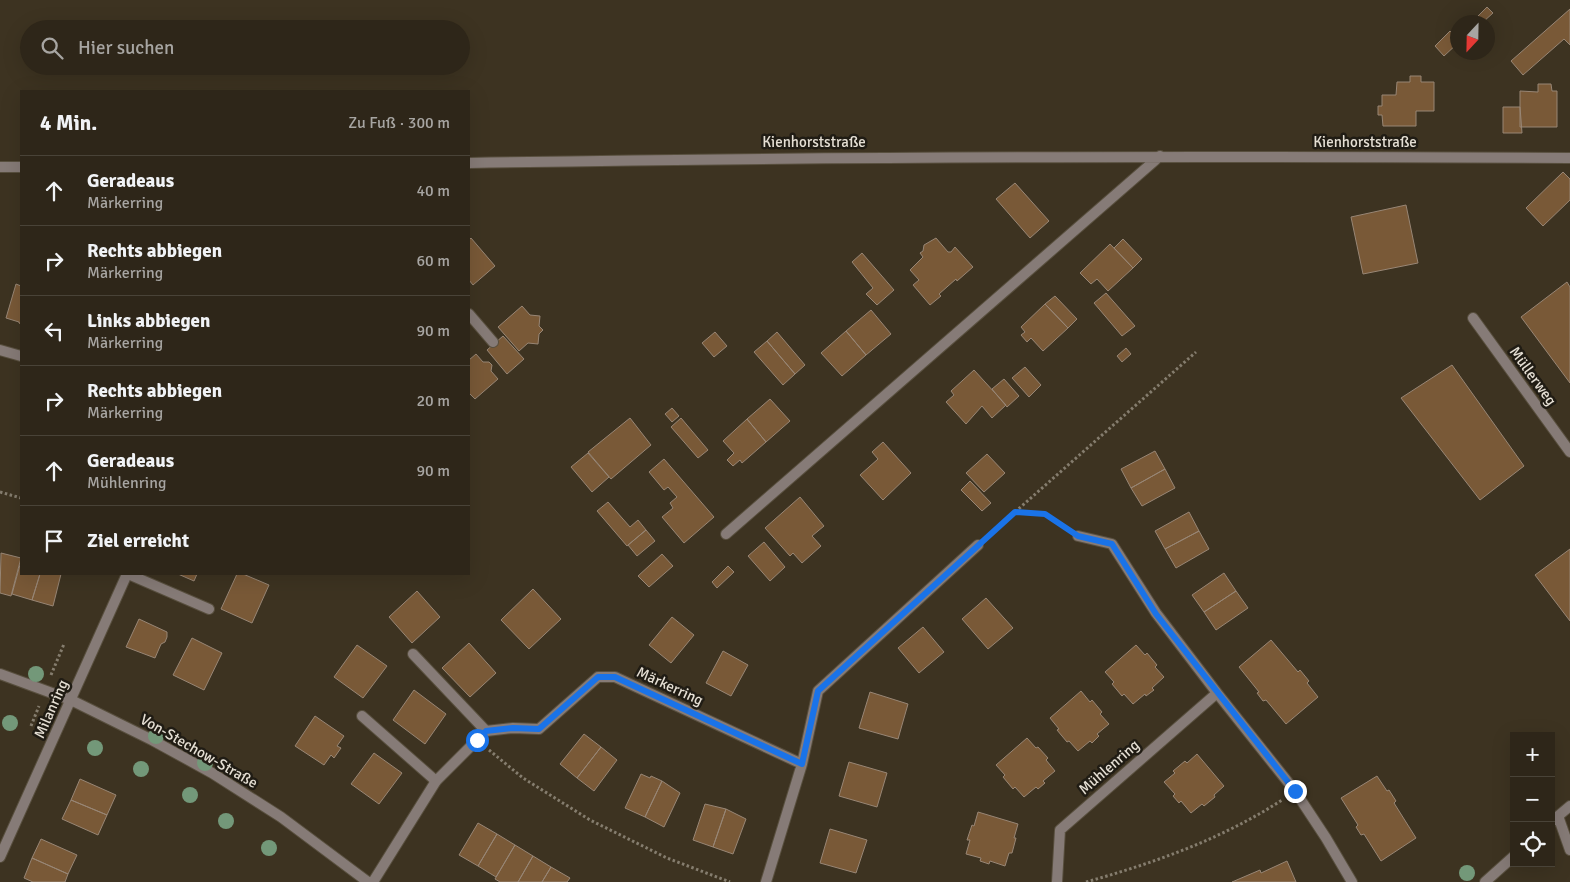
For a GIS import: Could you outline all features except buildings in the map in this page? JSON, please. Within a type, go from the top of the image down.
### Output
[{"type":"street","name":"Kienhorststraße","points":[[470,163],[748,158],[1160,156],[1570,158]]},
{"type":"street","points":[[726,534],[1160,156]]},
{"type":"street","points":[[0,167],[20,167]]},
{"type":"street","points":[[470,315],[493,342]]},
{"type":"street","name":"Müllerweg","points":[[1473,318],[1570,452]]},
{"type":"street","points":[[0,350],[20,356]]},
{"type":"street","points":[[1078,536],[1112,544],[1156,614],[1295,791],[1352,882]]},
{"type":"street","points":[[766,882],[802,764],[818,691],[978,545]]},
{"type":"street","name":"Milanring","points":[[0,857],[128,575]]},
{"type":"street","points":[[130,575],[209,609]]},
{"type":"street","points":[[373,882],[436,781],[486,731],[413,654]]},
{"type":"street","name":"Von-Stechow-Straße","points":[[0,674],[71,700],[152,740],[212,773],[281,817],[368,882]]},
{"type":"street","name":"Märkerring","points":[[486,731],[513,728],[539,729],[598,677],[615,677],[802,764]]},
{"type":"street","name":"Mühlenring","points":[[1057,882],[1060,830],[1217,693]]},
{"type":"street","points":[[362,716],[436,781]]},
{"type":"street","points":[[1570,806],[1555,819],[1570,850]]},
{"type":"street","points":[[1485,882],[1510,860]]},
{"type":"path","points":[[978,545],[1196,352]]},
{"type":"path","points":[[0,492],[20,498]]},
{"type":"path","points":[[1015,512],[1045,514],[1078,536]]},
{"type":"path","points":[[477,740],[523,778],[590,820],[667,858],[730,882]]},
{"type":"path","points":[[1086,882],[1177,853],[1240,824],[1295,791]]},
{"type":"route","points":[[477,740],[486,731],[513,728],[539,729],[598,677],[615,677],[802,764],[818,691],[1015,512],[1045,514],[1078,536],[1112,544],[1156,614],[1295,791]]}]
